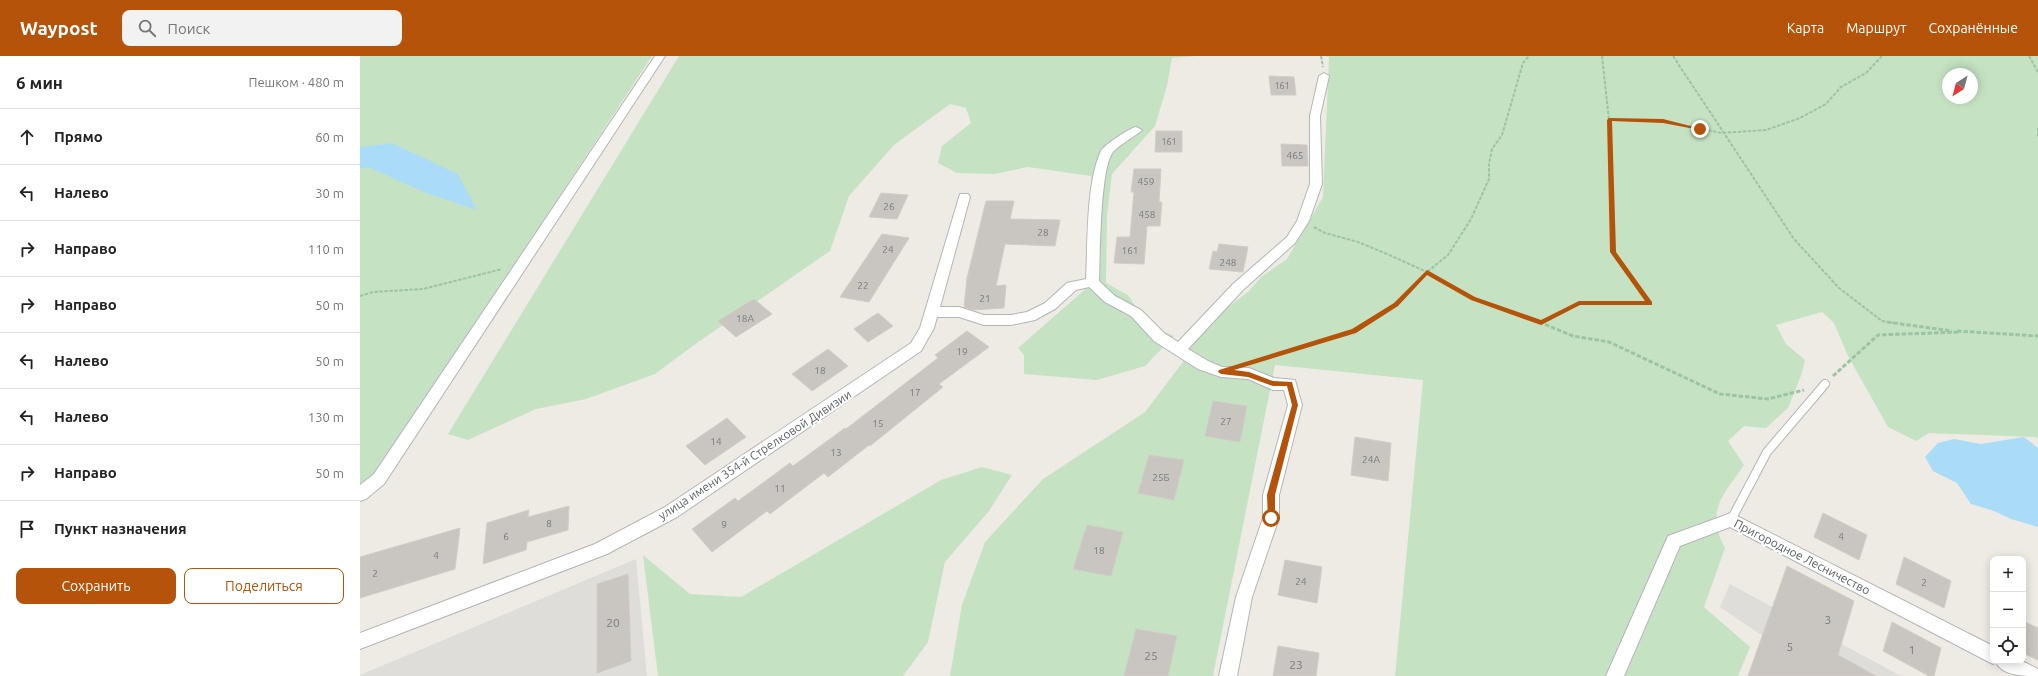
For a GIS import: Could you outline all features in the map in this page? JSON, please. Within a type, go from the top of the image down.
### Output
[{"type":"street","points":[[360,494],[379,479],[660,56]]},
{"type":"street","points":[[1179,350],[1238,287],[1291,240],[1303,221],[1316,184],[1315,116],[1324,76]]},
{"type":"street","points":[[1092,282],[1098,194],[1102,166],[1107,151],[1136,130]]},
{"type":"street","name":"улица имени 354-й Стрелковой Дивизии","points":[[360,641],[601,549],[671,512],[901,358],[916,346],[927,328],[964,197]]},
{"type":"street","points":[[932,312],[959,312],[984,320],[1011,320],[1030,316],[1050,306],[1072,286],[1092,282]]},
{"type":"street","points":[[1092,282],[1110,299],[1136,313],[1160,337],[1203,364],[1221,372],[1249,374],[1273,384],[1290,384],[1295,405],[1271,495],[1271,518],[1244,597],[1228,676]]},
{"type":"street","name":"Пригородное Лесничество","points":[[1615,676],[1674,541],[1731,520],[1990,653]]},
{"type":"street","points":[[2010,664],[2033,676]]},
{"type":"lane","points":[[1731,520],[1767,452],[1825,384]]},
{"type":"path","points":[[1253,361],[1354,331],[1396,304],[1427,272],[1448,255],[1471,219],[1489,179],[1489,164],[1492,149],[1502,135],[1523,63],[1529,56]]},
{"type":"path","points":[[1541,323],[1579,303],[1650,304],[1613,252],[1609,120],[1602,56]]},
{"type":"path","points":[[1672,56],[1794,239],[1839,288],[1882,321],[1958,332]]},
{"type":"path","points":[[1609,120],[1663,121],[1722,133],[1766,130],[1800,118],[1826,104],[1841,87],[1866,73],[1882,56]]},
{"type":"path","points":[[2029,56],[2038,72]]},
{"type":"path","points":[[2038,128],[2038,138]]},
{"type":"path","points":[[1303,221],[1325,233],[1358,242],[1427,272],[1473,298],[1573,336],[1609,342],[1720,394],[1768,399],[1825,384],[1878,335],[1958,332],[2038,336]]},
{"type":"path","points":[[360,296],[374,292],[423,289],[522,264]]},
{"type":"shaded area","points":[[636,559],[647,676],[360,676],[360,675]]},
{"type":"shaded area","points":[[1730,584],[1901,676],[1764,676],[1776,645],[1720,607]]},
{"type":"green space","points":[[360,56],[652,56],[375,476],[360,488]]},
{"type":"green space","points":[[679,56],[1196,56],[1172,58],[1167,86],[1155,126],[1112,174],[1107,216],[1106,283],[1128,295],[1147,324],[1174,336],[1145,366],[1097,380],[1024,374],[1024,355],[1018,348],[1089,286],[1096,230],[1091,176],[1028,167],[995,174],[957,173],[938,163],[942,146],[971,123],[966,108],[950,104],[894,145],[849,196],[830,251],[694,345],[655,374],[586,399],[536,409],[468,440],[448,434]]},
{"type":"green space","points":[[1325,56],[2038,56],[2038,439],[2036,437],[1929,433],[1916,441],[1888,427],[1848,356],[1834,323],[1822,312],[1776,325],[1786,344],[1805,360],[1802,373],[1788,408],[1766,428],[1744,426],[1728,441],[1744,465],[1723,495],[1719,504],[1717,523],[1719,535],[1725,548],[1704,607],[1750,647],[1738,676],[1395,676],[1423,380],[1275,365],[1213,676],[950,676],[962,605],[985,542],[1043,479],[1145,412],[1183,362],[1188,338],[1249,291],[1261,277],[1287,259],[1323,197],[1329,57]]},
{"type":"green space","points":[[982,467],[1012,475],[989,511],[945,562],[928,642],[903,676],[658,676],[643,555],[690,594],[741,597],[941,480]]},
{"type":"water","points":[[392,143],[458,174],[477,210],[426,193],[368,167],[360,169],[360,147]]},
{"type":"water","points":[[2024,437],[2038,448],[2038,527],[1971,504],[1957,483],[1933,471],[1925,457],[1938,443],[1954,439],[1981,444]]},
{"type":"building","points":[[1269,76],[1294,77],[1296,95],[1271,95]]},
{"type":"building","points":[[1156,131],[1182,131],[1182,152],[1155,152]]},
{"type":"building","points":[[1281,144],[1307,145],[1308,166],[1282,166]]},
{"type":"building","points":[[1134,169],[1161,169],[1159,202],[1162,202],[1160,226],[1147,226],[1144,264],[1114,263],[1117,237],[1130,237],[1134,192],[1131,192]]},
{"type":"building","points":[[881,193],[908,195],[897,219],[869,217]]},
{"type":"building","points":[[986,201],[1014,201],[1010,219],[1060,220],[1055,246],[1005,244],[996,286],[1006,285],[1004,308],[973,310],[964,307],[967,278]]},
{"type":"building","points":[[882,234],[909,238],[869,302],[840,297]]},
{"type":"building","points":[[1219,244],[1248,247],[1243,272],[1209,269],[1213,251],[1217,252]]},
{"type":"building","points":[[754,299],[772,314],[736,337],[718,321]]},
{"type":"building","points":[[878,313],[893,326],[868,342],[854,329]]},
{"type":"building","points":[[967,331],[989,347],[939,384],[943,387],[870,446],[869,445],[828,477],[824,473],[770,514],[767,511],[712,552],[692,529],[735,498],[738,501],[790,463],[793,466],[845,428],[846,429],[938,358],[935,355]]},
{"type":"building","points":[[828,349],[848,366],[812,391],[792,374]]},
{"type":"building","points":[[1213,401],[1247,406],[1240,442],[1205,436]]},
{"type":"building","points":[[727,418],[746,437],[705,465],[686,446]]},
{"type":"building","points":[[1355,437],[1391,443],[1388,481],[1351,475]]},
{"type":"building","points":[[1149,455],[1184,460],[1174,500],[1138,493]]},
{"type":"building","points":[[569,506],[568,530],[527,542],[526,550],[483,564],[487,523],[529,510],[528,517]]},
{"type":"building","points":[[1823,513],[1867,535],[1859,560],[1814,537]]},
{"type":"building","points":[[1087,525],[1123,532],[1111,576],[1073,569]]},
{"type":"building","points":[[460,528],[455,569],[360,598],[360,557]]},
{"type":"building","points":[[1904,557],[1951,581],[1944,608],[1896,584]]},
{"type":"building","points":[[1285,560],[1322,567],[1317,603],[1278,595]]},
{"type":"building","points":[[1787,566],[1854,601],[1838,655],[1876,676],[1748,676]]},
{"type":"building","points":[[628,574],[631,661],[597,673],[597,584]]},
{"type":"building","points":[[1892,622],[1941,648],[1934,676],[1929,676],[1883,651]]},
{"type":"building","points":[[2026,622],[2038,628],[2038,660],[2026,654]]},
{"type":"building","points":[[1136,629],[1177,636],[1168,676],[1124,676]]},
{"type":"building","points":[[1278,646],[1319,653],[1316,676],[1273,676]]},
{"type":"route","points":[[1271,518],[1271,495],[1295,405],[1290,384],[1273,384],[1249,374],[1221,372],[1239,365],[1354,331],[1396,304],[1427,272],[1473,298],[1520,314],[1541,323],[1579,303],[1650,304],[1613,252],[1609,120],[1663,121],[1700,129]]}]
